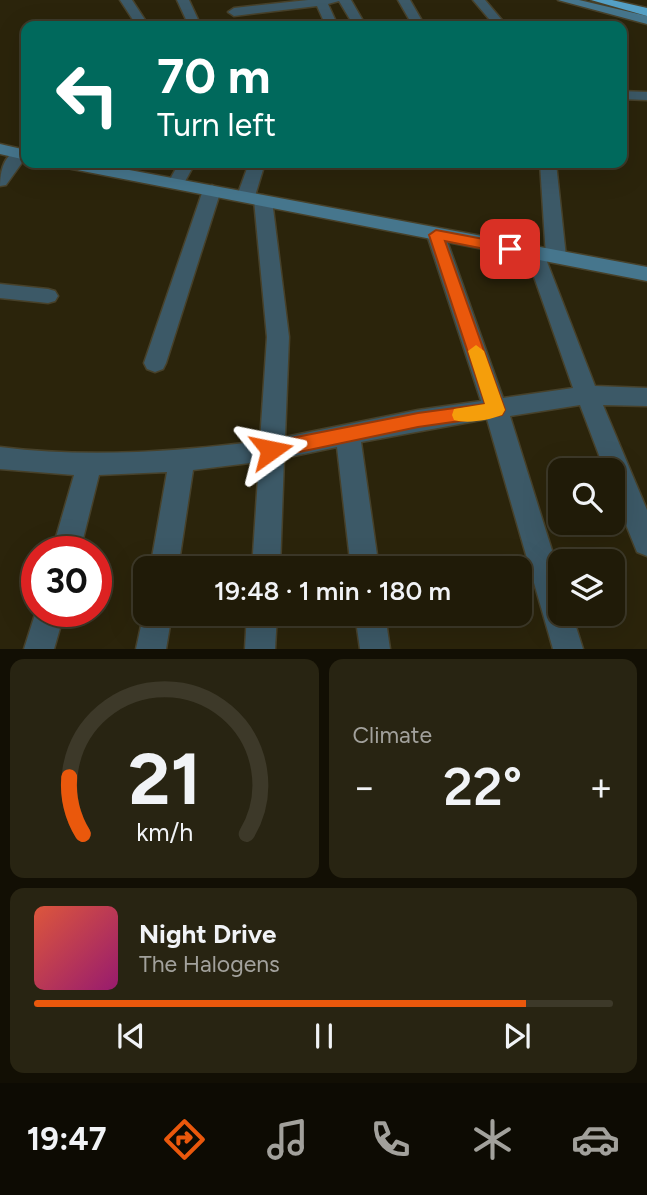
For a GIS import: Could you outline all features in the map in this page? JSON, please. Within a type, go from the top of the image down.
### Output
[{"type":"highway","points":[[597,0],[647,12]]},
{"type":"highway","points":[[632,0],[647,4]]},
{"type":"street","points":[[126,0],[140,21]]},
{"type":"street","points":[[183,0],[193,21]]},
{"type":"street","points":[[228,0],[238,21]]},
{"type":"street","points":[[234,12],[255,5],[336,0]]},
{"type":"street","points":[[345,0],[357,21]]},
{"type":"street","points":[[404,0],[416,21]]},
{"type":"street","points":[[479,0],[497,21]]},
{"type":"street","points":[[564,0],[647,20]]},
{"type":"street","points":[[321,2],[330,21]]},
{"type":"street","points":[[627,95],[647,96]]},
{"type":"street","points":[[0,149],[21,154]]},
{"type":"street","points":[[0,181],[21,156]]},
{"type":"street","points":[[117,168],[176,183],[436,235],[647,274]]},
{"type":"street","points":[[176,183],[184,168]]},
{"type":"street","points":[[257,168],[255,198],[278,337],[267,556]]},
{"type":"street","points":[[548,168],[546,256],[587,395],[647,543]]},
{"type":"street","points":[[155,363],[212,190]]},
{"type":"street","points":[[436,235],[496,410],[568,649]]},
{"type":"street","points":[[0,292],[48,296]]},
{"type":"street","points":[[0,458],[40,463],[89,464],[182,460],[271,450],[418,420],[587,395],[647,397]]},
{"type":"street","points":[[348,434],[363,556]]},
{"type":"street","points":[[166,556],[182,460]]},
{"type":"street","points":[[70,536],[89,464]]},
{"type":"street","points":[[151,649],[155,626]]},
{"type":"street","points":[[260,649],[261,626]]},
{"type":"street","points":[[372,626],[375,649]]},
{"type":"street","points":[[39,649],[45,627]]},
{"type":"slow traffic","points":[[461,415],[496,410],[476,351]]},
{"type":"route","points":[[271,450],[418,420],[496,410],[436,235],[510,249]]}]
